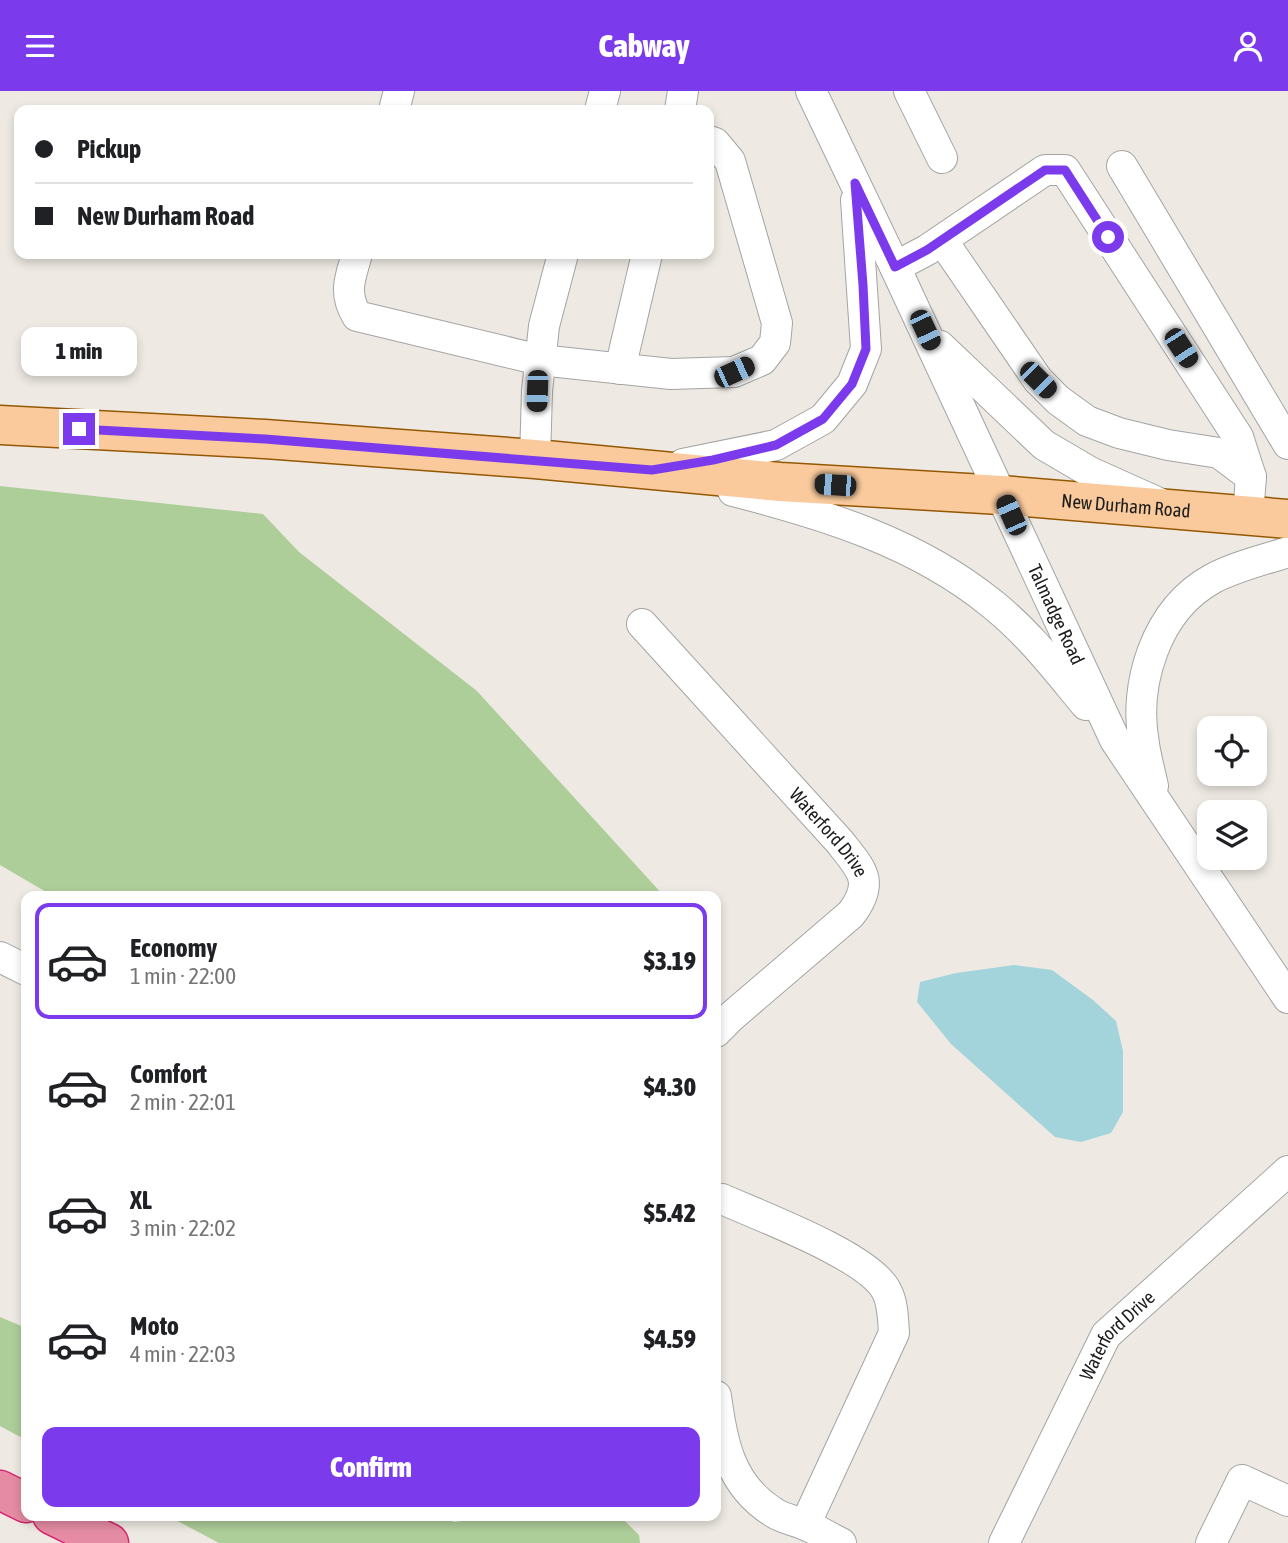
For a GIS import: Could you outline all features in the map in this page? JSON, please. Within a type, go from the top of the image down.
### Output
[{"type":"highway","points":[[0,1490],[21,1500]]},
{"type":"highway","points":[[64,1521],[109,1543]]},
{"type":"main road","name":"New Durham Road","points":[[0,425],[265,439],[535,459],[780,482],[1002,495],[1288,519]]},
{"type":"street","name":"Talmadge Road","points":[[811,91],[1115,740],[1288,998]]},
{"type":"street","points":[[909,91],[942,158]]},
{"type":"street","points":[[356,259],[348,302],[356,316],[540,360],[671,374],[734,372],[762,360],[775,343],[777,323],[730,161],[714,143]]},
{"type":"street","points":[[1122,166],[1288,444]]},
{"type":"street","points":[[895,267],[942,240],[1045,170],[1065,170],[1238,437],[1251,477],[1248,515]]},
{"type":"street","points":[[652,470],[713,460],[776,445],[823,419],[852,384],[866,349],[855,183]]},
{"type":"street","points":[[942,240],[1038,380],[1058,400],[1087,421],[1119,433],[1168,446],[1219,453],[1251,477]]},
{"type":"street","points":[[535,459],[544,326],[561,259]]},
{"type":"street","points":[[620,369],[646,259]]},
{"type":"street","points":[[925,330],[1044,445],[1090,472],[1172,509]]},
{"type":"street","points":[[652,470],[811,511],[932,563],[991,603],[1036,645],[1115,740]]},
{"type":"street","points":[[1157,804],[1143,742],[1142,695],[1149,662],[1161,629],[1182,602],[1211,579],[1288,552]]},
{"type":"street","name":"Waterford Drive","points":[[642,624],[839,841],[862,871],[865,883],[863,898],[851,914],[721,1028]]},
{"type":"street","points":[[0,957],[21,968]]},
{"type":"street","name":"Waterford Drive","points":[[1004,1543],[1106,1335],[1288,1171]]},
{"type":"street","points":[[721,1199],[847,1256],[870,1271],[886,1290],[891,1307],[894,1333],[805,1525]]},
{"type":"street","points":[[721,1430],[730,1464],[751,1494],[774,1513],[841,1543]]},
{"type":"street","points":[[1212,1543],[1242,1480],[1288,1501]]},
{"type":"green space","points":[[0,486],[263,514],[299,552],[477,691],[659,891],[44,891],[0,865]]},
{"type":"green space","points":[[0,1317],[21,1326],[21,1437],[0,1426]]},
{"type":"green space","points":[[177,1521],[625,1521],[639,1535],[640,1543],[219,1543]]},
{"type":"water","points":[[1014,965],[1052,970],[1116,1021],[1123,1051],[1123,1112],[1111,1133],[1081,1142],[1055,1137],[951,1044],[917,1002],[920,982],[956,973]]},
{"type":"route","points":[[79,429],[265,439],[652,470],[713,460],[776,445],[823,419],[852,384],[866,349],[855,183],[895,267],[927,250],[1045,170],[1065,170],[1108,237]]}]
